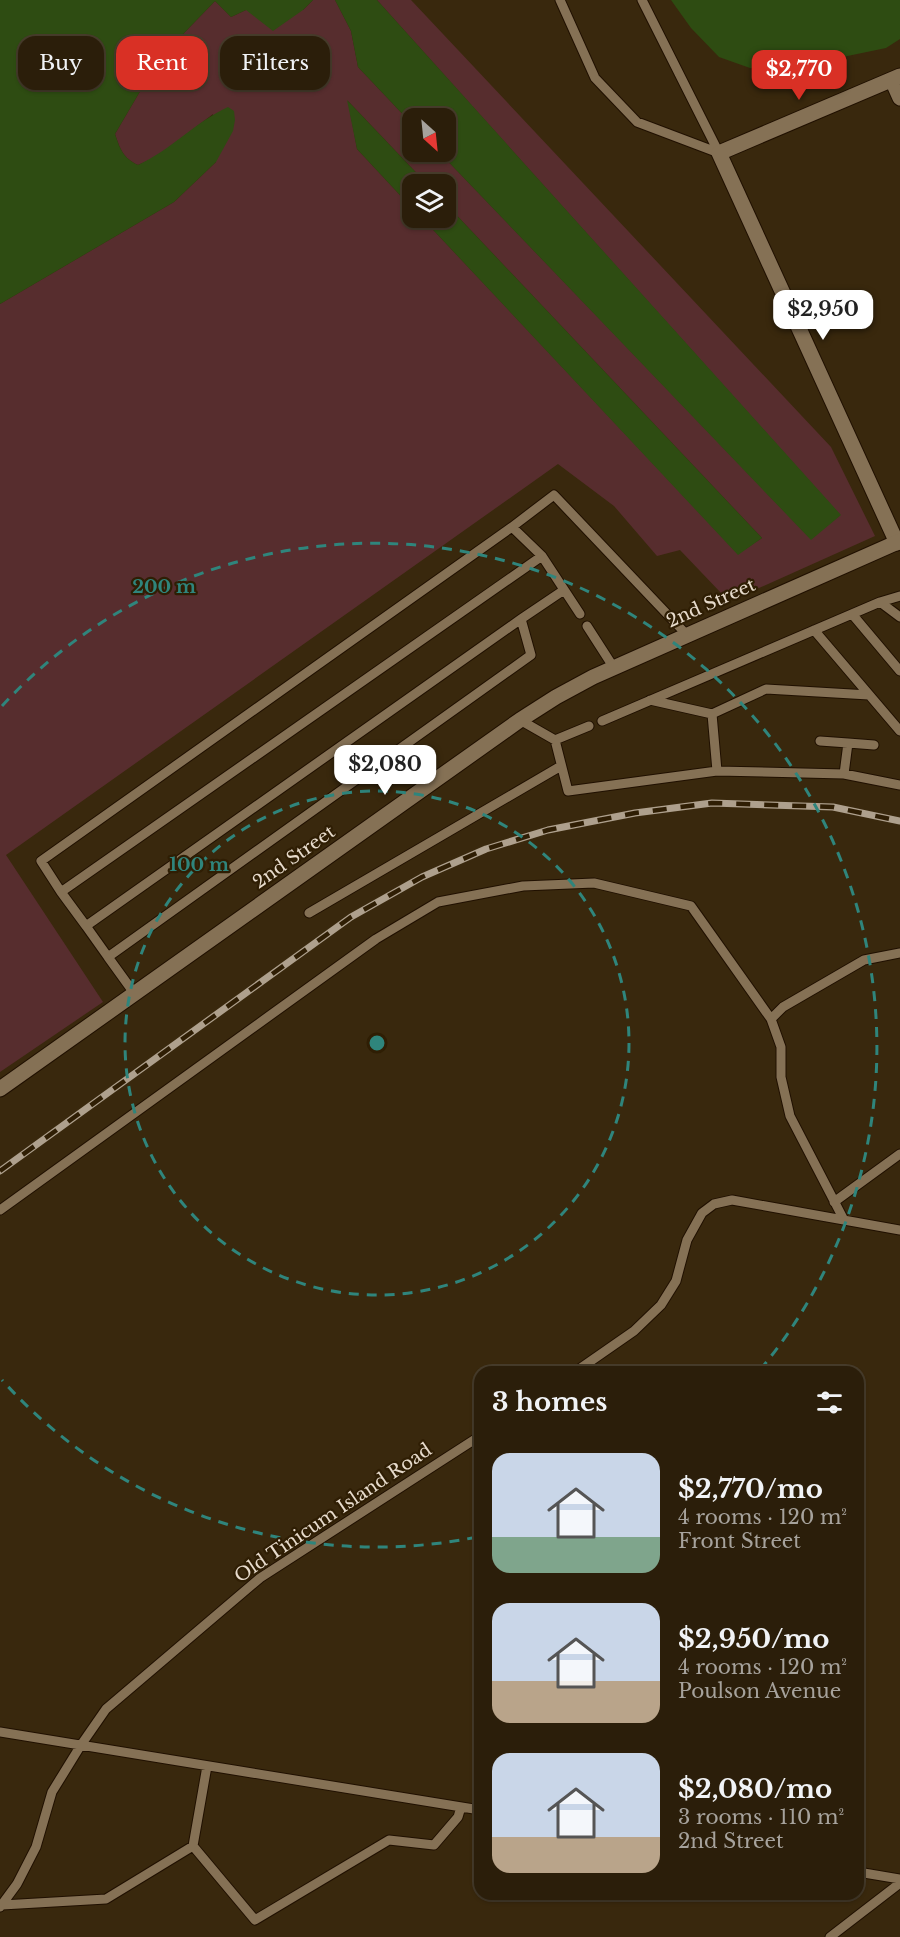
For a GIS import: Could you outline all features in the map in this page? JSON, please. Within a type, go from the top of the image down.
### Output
[{"type":"street","points":[[898,542],[719,153],[896,78],[900,98]]},
{"type":"street","name":"2nd Street","points":[[0,1089],[520,720],[556,697],[614,668],[898,542]]},
{"type":"lane","points":[[560,0],[595,78],[637,122],[719,153]]},
{"type":"lane","points":[[642,0],[719,153]]},
{"type":"lane","points":[[135,993],[41,861],[554,495],[687,635]]},
{"type":"lane","points":[[512,526],[542,556],[580,614]]},
{"type":"lane","points":[[62,892],[542,556]]},
{"type":"lane","points":[[86,926],[564,590]]},
{"type":"lane","points":[[602,721],[880,602],[900,596]]},
{"type":"lane","points":[[880,602],[900,617]]},
{"type":"lane","points":[[852,614],[900,671]]},
{"type":"lane","points":[[108,957],[531,655],[521,619]]},
{"type":"lane","points":[[587,626],[614,668]]},
{"type":"lane","points":[[814,630],[900,730]]},
{"type":"lane","points":[[650,700],[712,714],[766,689],[869,695]]},
{"type":"lane","points":[[712,714],[717,771]]},
{"type":"lane","points":[[520,720],[555,740],[568,791],[717,771],[844,774],[900,785]]},
{"type":"lane","points":[[555,740],[589,726]]},
{"type":"lane","points":[[820,741],[874,745]]},
{"type":"lane","points":[[844,774],[848,743]]},
{"type":"lane","points":[[309,913],[561,766]]},
{"type":"lane","points":[[0,1210],[376,939],[438,902],[523,886],[594,883],[691,906],[771,1019],[781,1047],[781,1077],[790,1116],[844,1220]]},
{"type":"lane","points":[[771,1019],[783,1007],[864,960],[900,953]]},
{"type":"lane","points":[[834,1202],[900,1154]]},
{"type":"lane","points":[[584,1366],[634,1331],[661,1305],[675,1281],[687,1240],[702,1213],[714,1204],[732,1200],[900,1230]]},
{"type":"lane","name":"Old Tinicum Island Road","points":[[1,1906],[17,1884],[36,1847],[52,1792],[106,1709],[260,1578],[474,1440]]},
{"type":"lane","points":[[0,1732],[474,1809]]},
{"type":"lane","points":[[207,1766],[194,1846],[255,1920],[389,1840],[434,1845],[458,1817],[461,1807]]},
{"type":"lane","points":[[1,1906],[106,1899],[194,1846]]},
{"type":"lane","points":[[864,1873],[900,1881]]},
{"type":"lane","points":[[830,1937],[900,1881]]},
{"type":"shaded area","points":[[0,0],[313,0],[273,31],[246,10],[231,17],[215,1],[181,36],[116,36],[116,90],[141,90],[115,134],[123,152],[129,159],[138,165],[150,159],[205,120],[228,107],[234,111],[233,131],[216,162],[174,202],[0,304]]},
{"type":"shaded area","points":[[313,0],[335,0],[351,31],[358,67],[402,113],[402,158],[348,101],[357,149],[402,197],[402,228],[431,228],[738,554],[762,538],[456,215],[456,174],[417,174],[406,162],[449,162],[811,539],[840,515],[377,0],[411,0],[831,447],[875,536],[739,597],[722,594],[680,550],[657,556],[614,506],[558,464],[6,855],[103,1002],[0,1072],[0,304],[174,202],[216,162],[213,114],[158,156],[138,165],[123,152],[115,134],[141,90],[208,90],[208,36],[181,36],[215,1],[231,17],[246,10],[303,10]]},
{"type":"shaded area","points":[[335,0],[377,0],[841,515],[811,540],[449,162],[456,162],[456,108],[402,108],[402,113],[358,67],[351,31]]},
{"type":"shaded area","points":[[671,0],[900,0],[900,39],[886,48],[833,59],[787,67],[750,68],[719,57],[691,28]]},
{"type":"shaded area","points":[[347,100],[402,158],[402,162],[406,162],[417,174],[402,174],[402,197],[357,149]]},
{"type":"shaded area","points":[[456,215],[762,538],[738,555],[431,228],[456,228]]},
{"type":"railway","points":[[0,1171],[351,917],[422,877],[486,849],[548,830],[635,813],[712,803],[833,807],[900,821]]}]
